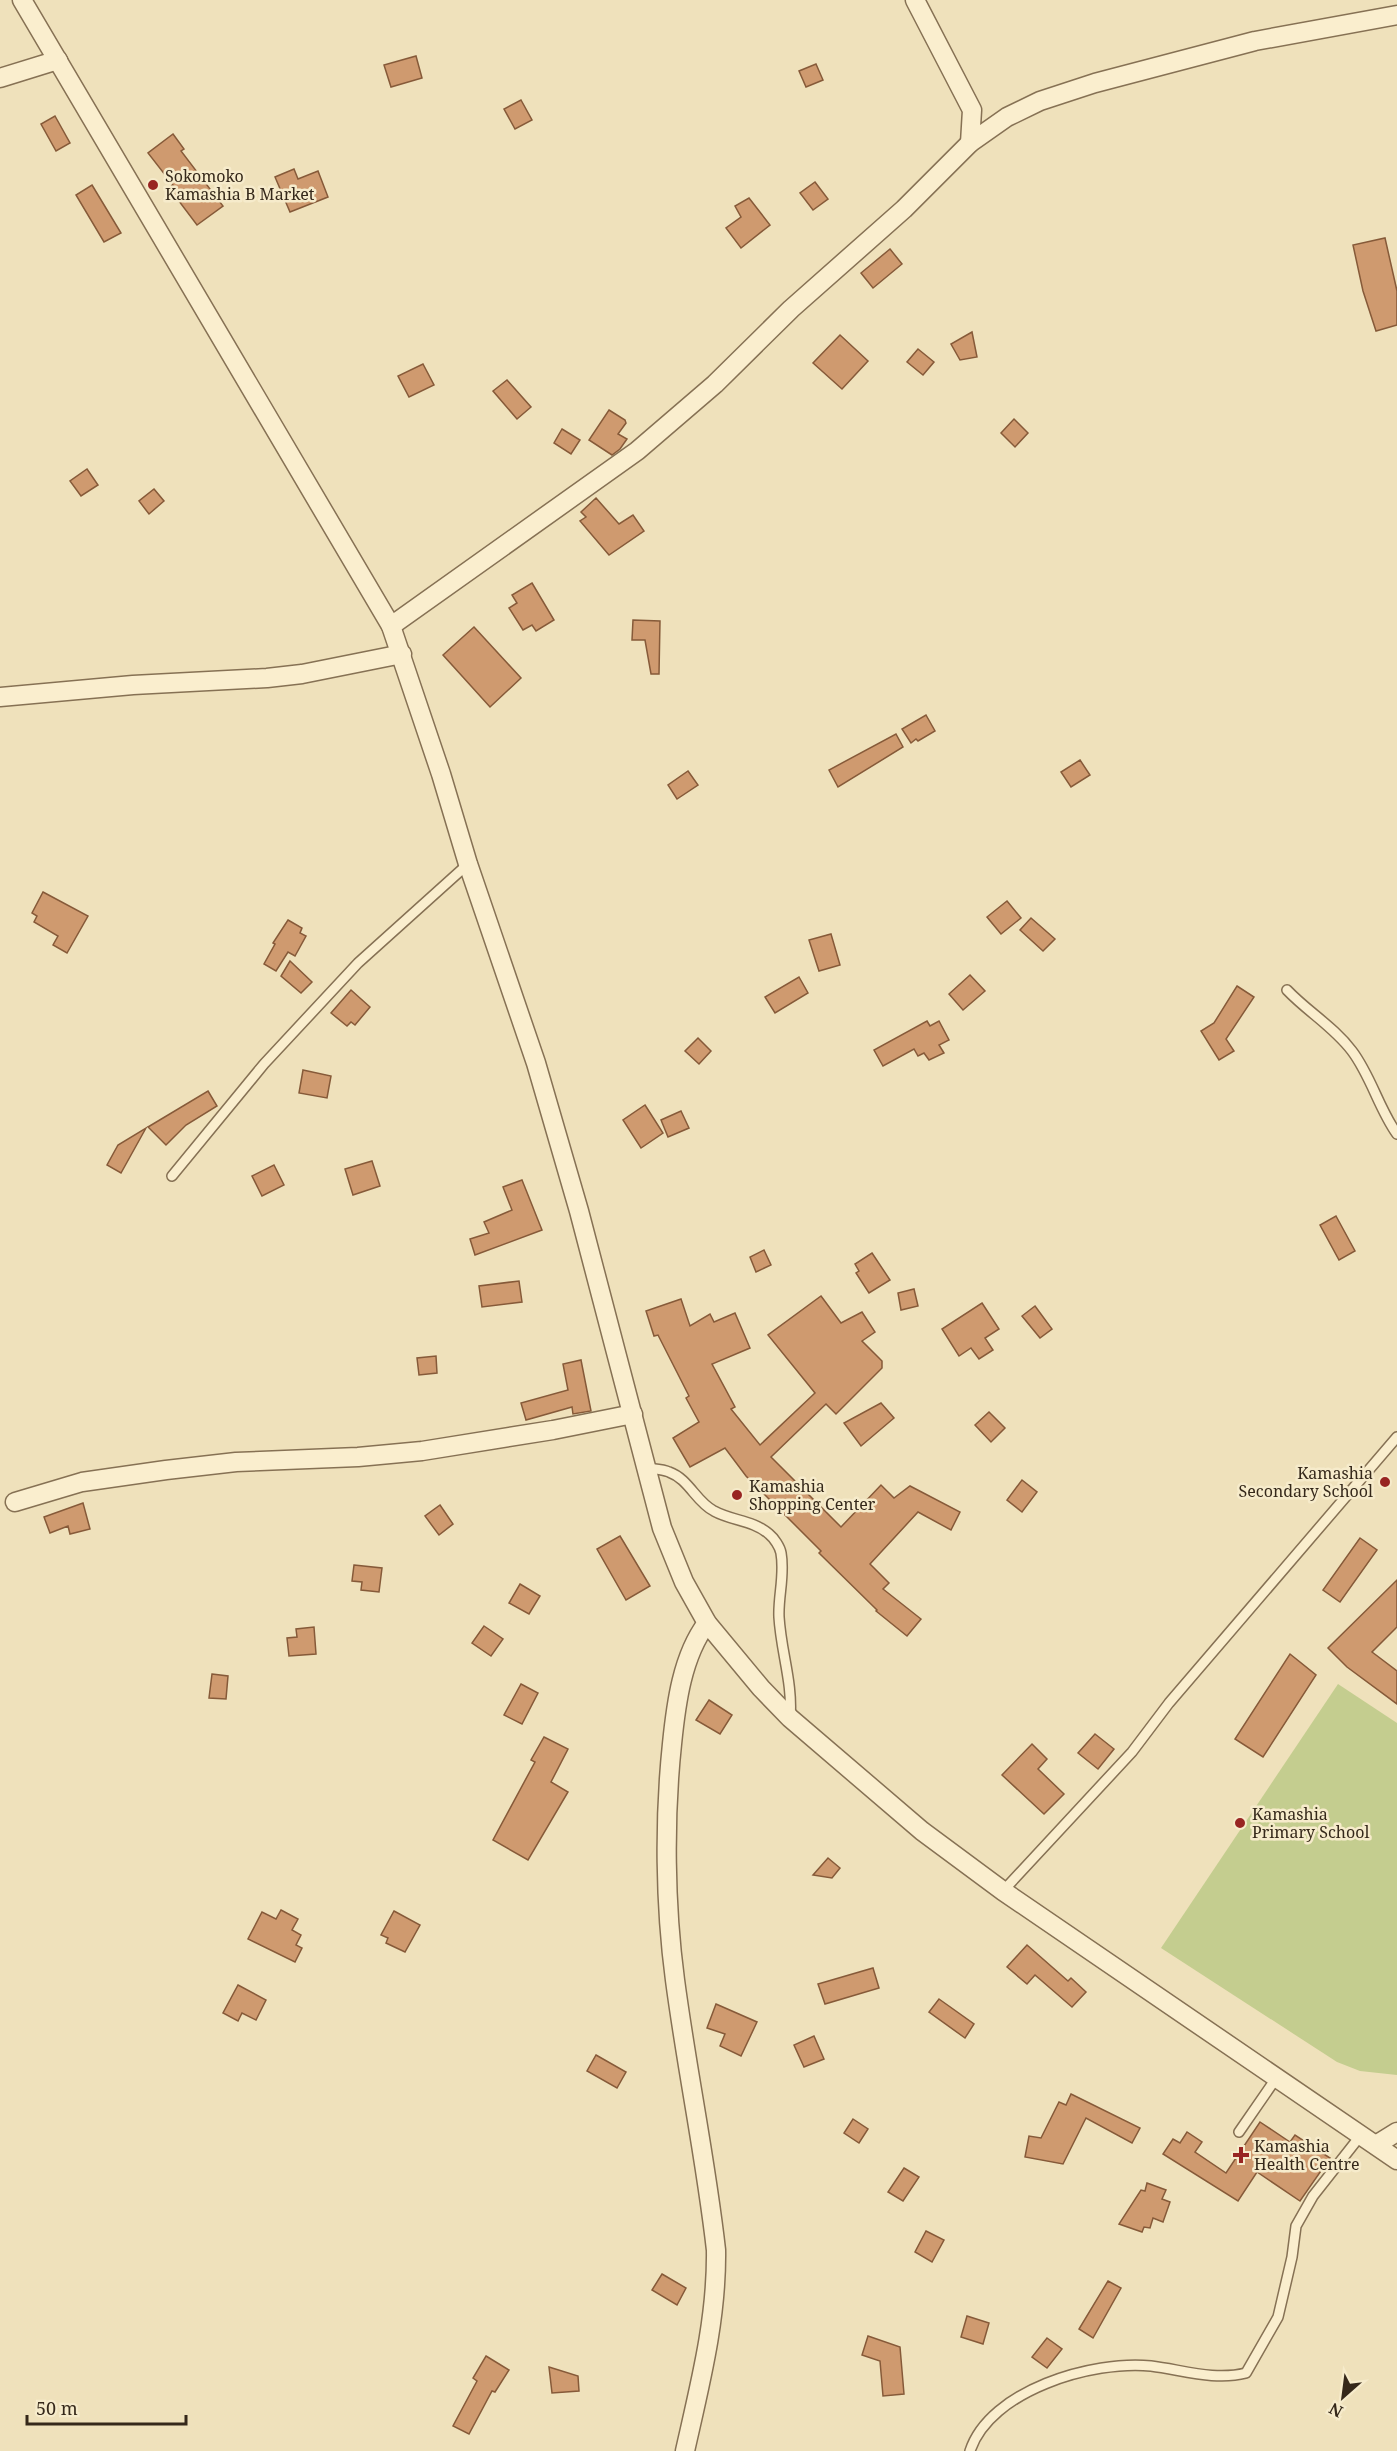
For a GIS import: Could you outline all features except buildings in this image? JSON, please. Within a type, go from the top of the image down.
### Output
[{"type":"street","points":[[22,0],[391,626],[402,654],[468,864],[536,1063],[579,1211],[662,1528],[688,1591],[706,1623],[761,1688],[790,1718],[922,1831],[1004,1891],[1397,2160]]},
{"type":"street","points":[[915,0],[972,110],[973,126],[970,143]]},
{"type":"street","points":[[391,626],[637,451],[715,384],[791,309],[904,209],[970,143],[1006,117],[1040,101],[1095,83],[1255,41],[1397,15]]},
{"type":"street","points":[[0,78],[58,60]]},
{"type":"street","points":[[0,697],[133,685],[267,678],[302,674],[402,654]]},
{"type":"street","points":[[15,1502],[82,1482],[166,1470],[236,1462],[358,1457],[422,1451],[553,1430],[633,1414]]},
{"type":"street","points":[[685,2451],[713,2322],[717,2289],[716,2250],[675,1978],[669,1911],[668,1780],[674,1724],[683,1680],[693,1647],[706,1623]]},
{"type":"street","points":[[1376,2145],[1397,2132]]},
{"type":"lane","points":[[172,1176],[264,1064],[358,963],[468,864]]},
{"type":"lane","points":[[1287,990],[1301,1005],[1334,1030],[1353,1053],[1397,1134]]},
{"type":"lane","points":[[1004,1891],[1132,1752],[1169,1703],[1397,1437]]},
{"type":"lane","points":[[647,1468],[669,1472],[681,1479],[699,1500],[714,1511],[755,1524],[770,1534],[780,1550],[783,1565],[779,1617],[785,1666],[790,1680],[790,1718]]},
{"type":"lane","points":[[1239,2132],[1277,2077]]},
{"type":"lane","points":[[970,2451],[983,2426],[1004,2405],[1062,2378],[1110,2367],[1149,2366],[1230,2377],[1246,2373],[1278,2317],[1292,2257],[1296,2226],[1313,2196],[1361,2134]]},
{"type":"green space","points":[[1338,1684],[1397,1723],[1397,2075],[1360,2071],[1337,2062],[1161,1948]]},
{"type":"place","name":"Sokomoko Kamashia B Market","points":[[153,185]]},
{"type":"place","name":"Kamashia Secondary School","points":[[1385,1482]]},
{"type":"place","name":"Kamashia Shopping Center","points":[[737,1495]]},
{"type":"place","name":"Kamashia Primary School","points":[[1240,1823]]},
{"type":"place","name":"Kamashia Health Centre","points":[[1241,2155]]}]
